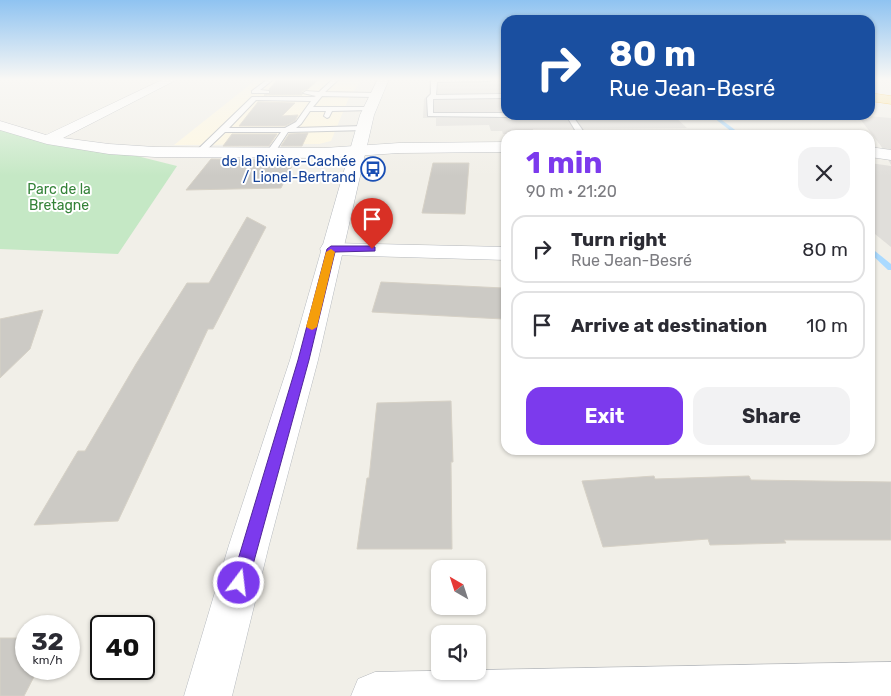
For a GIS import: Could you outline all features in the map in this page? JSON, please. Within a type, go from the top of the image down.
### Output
[{"type":"street","points":[[47,140],[105,111]]},
{"type":"street","points":[[208,696],[249,545],[304,360],[331,249],[368,111]]},
{"type":"street","points":[[0,124],[47,140],[109,149],[198,153],[324,153],[361,139],[398,148],[501,147]]},
{"type":"street","points":[[875,153],[891,155]]},
{"type":"street","points":[[331,249],[501,254]]},
{"type":"street","points":[[375,696],[891,686]]},
{"type":"lane","points":[[198,153],[241,111]]},
{"type":"lane","points":[[270,153],[286,130],[298,123],[306,111]]},
{"type":"lane","points":[[321,128],[329,111]]},
{"type":"lane","points":[[430,111],[430,115],[501,114]]},
{"type":"lane","points":[[223,130],[321,128],[361,139]]},
{"type":"shaded area","points":[[216,111],[343,111],[331,141],[319,144],[174,145]]},
{"type":"shaded area","points":[[423,111],[501,111],[501,120],[678,120],[687,128],[491,131],[489,125],[436,126],[436,118],[423,118]]},
{"type":"shaded area","points":[[875,117],[891,118],[891,165],[875,138],[875,130],[869,130],[861,120],[875,120]]},
{"type":"shaded area","points":[[875,164],[891,166],[891,247],[875,234]]},
{"type":"green space","name":"Parc de la Bretagne","points":[[0,125],[47,140],[109,149],[177,166],[118,254],[0,249]]},
{"type":"building","points":[[250,111],[287,111],[282,116],[298,115],[295,121],[285,126],[239,126]]},
{"type":"building","points":[[308,133],[302,146],[281,146],[289,134]]},
{"type":"building","points":[[232,134],[277,134],[269,146],[223,146]]},
{"type":"building","points":[[211,159],[295,160],[281,188],[186,190]]},
{"type":"building","points":[[433,163],[469,163],[465,214],[422,213]]},
{"type":"building","points":[[247,217],[266,227],[213,329],[208,329],[118,521],[34,525],[78,451],[85,451],[136,364],[187,283],[209,283]]},
{"type":"building","points":[[381,282],[501,288],[501,319],[372,312]]},
{"type":"building","points":[[43,310],[30,349],[0,378],[0,319]]},
{"type":"building","points":[[451,401],[453,462],[451,462],[452,549],[357,549],[367,478],[369,478],[377,403]]},
{"type":"building","points":[[654,476],[655,479],[749,476],[751,480],[891,482],[891,540],[784,540],[786,543],[710,545],[708,539],[603,547],[582,481]]},
{"type":"building","points":[[0,638],[15,638],[15,680],[32,680],[24,696],[0,696]]},
{"type":"waterway","points":[[719,120],[732,130]]},
{"type":"waterway","points":[[875,254],[891,268]]},
{"type":"slow traffic","points":[[312,327],[331,252]]},
{"type":"place","name":"de la Rivière-Cachée / Lionel-Bertrand","points":[[373,169]]},
{"type":"route","points":[[239,583],[304,360],[331,249],[372,249]]}]
